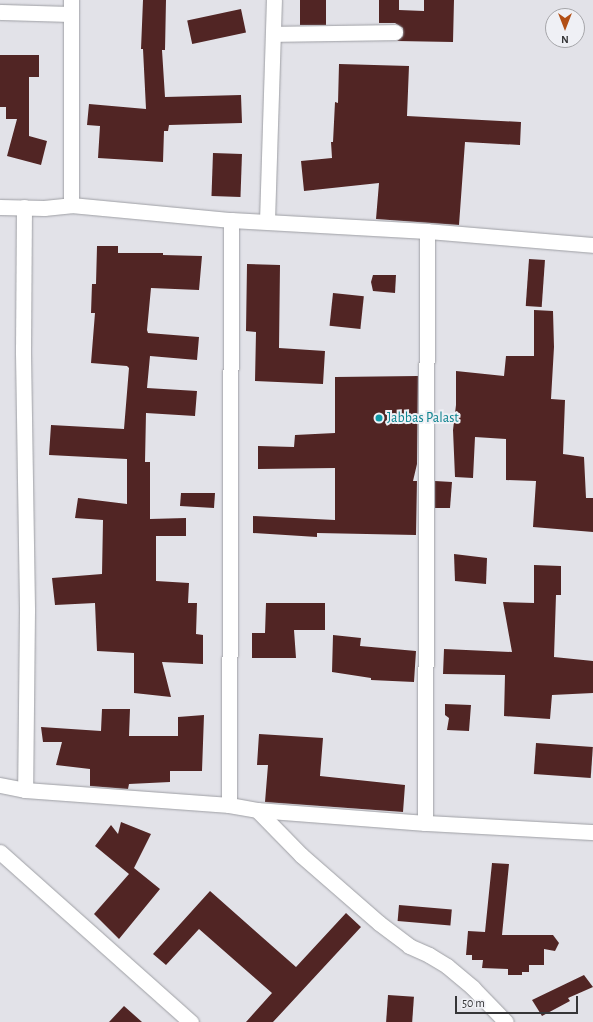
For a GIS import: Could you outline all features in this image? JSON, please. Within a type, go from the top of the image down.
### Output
[{"type":"street","points":[[267,221],[274,0]]},
{"type":"street","points":[[0,12],[71,7],[71,205]]},
{"type":"street","points":[[274,34],[395,32]]},
{"type":"street","points":[[0,207],[44,208],[71,205],[230,220],[427,231],[593,245]]},
{"type":"street","points":[[24,207],[23,353],[27,611],[24,790]]},
{"type":"street","points":[[229,805],[230,220]]},
{"type":"street","points":[[425,823],[427,231]]},
{"type":"street","points":[[0,785],[24,790],[229,805],[257,810],[425,823],[593,832]]},
{"type":"street","points":[[257,810],[301,855],[379,923],[409,946],[429,955],[447,966],[473,988],[506,1022]]},
{"type":"street","points":[[0,852],[191,1022]]},
{"type":"building","points":[[143,0],[166,0],[165,50],[162,50],[165,97],[241,95],[242,123],[169,125],[168,131],[164,131],[163,162],[98,158],[100,126],[87,125],[89,104],[146,109],[143,49],[141,49]]},
{"type":"building","points":[[300,0],[326,0],[326,25],[300,25]]},
{"type":"building","points":[[379,0],[399,0],[399,10],[424,11],[424,0],[454,0],[453,42],[397,41],[403,36],[403,28],[395,23],[379,23]]},
{"type":"building","points":[[241,9],[246,32],[192,44],[187,20]]},
{"type":"building","points":[[0,55],[39,55],[39,77],[29,77],[29,136],[47,141],[41,165],[7,156],[17,119],[6,119],[6,107],[0,107]]},
{"type":"building","points":[[339,64],[409,66],[407,116],[521,122],[520,145],[465,142],[459,225],[376,219],[379,183],[304,191],[301,161],[332,158],[331,142],[333,142],[335,102],[338,103]]},
{"type":"building","points":[[213,153],[242,154],[240,197],[211,196]]},
{"type":"building","points":[[97,246],[118,246],[118,253],[163,253],[163,255],[202,256],[199,290],[151,288],[147,330],[148,333],[199,337],[197,360],[150,356],[147,388],[197,391],[195,416],[146,413],[145,462],[150,462],[150,519],[186,518],[186,536],[156,536],[156,581],[189,583],[188,603],[197,603],[196,634],[203,635],[203,664],[162,662],[171,697],[134,693],[134,653],[97,651],[95,603],[55,605],[52,578],[102,574],[103,520],[75,518],[78,498],[127,504],[127,459],[49,455],[51,425],[124,429],[129,368],[127,366],[91,363],[95,313],[91,313],[92,284],[96,284]]},
{"type":"building","points":[[529,259],[545,260],[542,307],[526,306]]},
{"type":"building","points":[[247,264],[280,265],[279,348],[325,351],[323,384],[255,381],[256,332],[246,331]]},
{"type":"building","points":[[373,275],[396,275],[395,293],[373,291],[371,282]]},
{"type":"building","points":[[333,293],[364,296],[360,329],[330,326]]},
{"type":"building","points":[[534,310],[553,311],[554,347],[551,399],[565,400],[563,454],[584,457],[586,498],[593,498],[593,532],[533,527],[536,481],[506,480],[506,439],[475,437],[473,478],[455,477],[453,430],[456,405],[456,371],[504,376],[506,356],[534,356]]},
{"type":"building","name":"Jabbas Palast","points":[[418,376],[417,464],[413,481],[417,481],[416,535],[317,533],[317,537],[253,533],[253,516],[335,520],[335,468],[258,469],[258,446],[294,447],[295,435],[335,433],[335,377]]},
{"type":"building","points":[[435,481],[452,482],[450,508],[435,508]]},
{"type":"building","points":[[181,493],[215,493],[214,508],[180,506]]},
{"type":"building","points":[[454,554],[487,558],[486,584],[455,581]]},
{"type":"building","points":[[534,565],[561,566],[561,595],[556,595],[554,657],[593,661],[593,693],[552,695],[550,719],[504,716],[505,675],[443,674],[444,649],[512,652],[503,602],[534,603]]},
{"type":"building","points":[[266,603],[325,603],[325,630],[294,630],[296,658],[252,658],[252,633],[265,633]]},
{"type":"building","points":[[333,635],[361,638],[360,646],[416,651],[414,682],[371,680],[371,678],[332,672]]},
{"type":"building","points":[[445,704],[471,705],[469,731],[447,730],[449,718],[445,715]]},
{"type":"building","points":[[102,709],[130,709],[129,736],[178,736],[178,717],[204,715],[202,771],[170,771],[170,782],[129,784],[128,789],[90,786],[90,769],[56,765],[62,742],[43,742],[41,727],[101,731]]},
{"type":"building","points":[[259,734],[323,738],[320,776],[405,785],[403,812],[265,802],[268,765],[257,765]]},
{"type":"building","points":[[536,743],[593,747],[591,778],[534,774]]},
{"type":"building","points":[[121,822],[151,834],[134,868],[160,889],[119,939],[94,914],[129,874],[95,846],[111,825],[118,834]]},
{"type":"building","points":[[492,863],[509,864],[502,935],[553,935],[559,943],[555,951],[544,949],[544,965],[529,965],[529,972],[522,972],[522,975],[508,975],[508,969],[482,968],[483,960],[472,960],[472,955],[466,955],[468,931],[485,932]]},
{"type":"building","points":[[210,891],[296,967],[346,913],[361,927],[273,1022],[246,1022],[272,993],[199,929],[166,965],[153,954]]},
{"type":"building","points":[[399,905],[452,910],[450,926],[398,921]]},
{"type":"building","points":[[584,975],[593,987],[568,998],[570,1001],[542,1016],[532,1000]]},
{"type":"building","points":[[388,995],[414,997],[412,1022],[386,1022]]},
{"type":"building","points":[[124,1006],[142,1022],[109,1022]]},
{"type":"place","name":"Jabbas Palast","points":[[379,418]]}]
